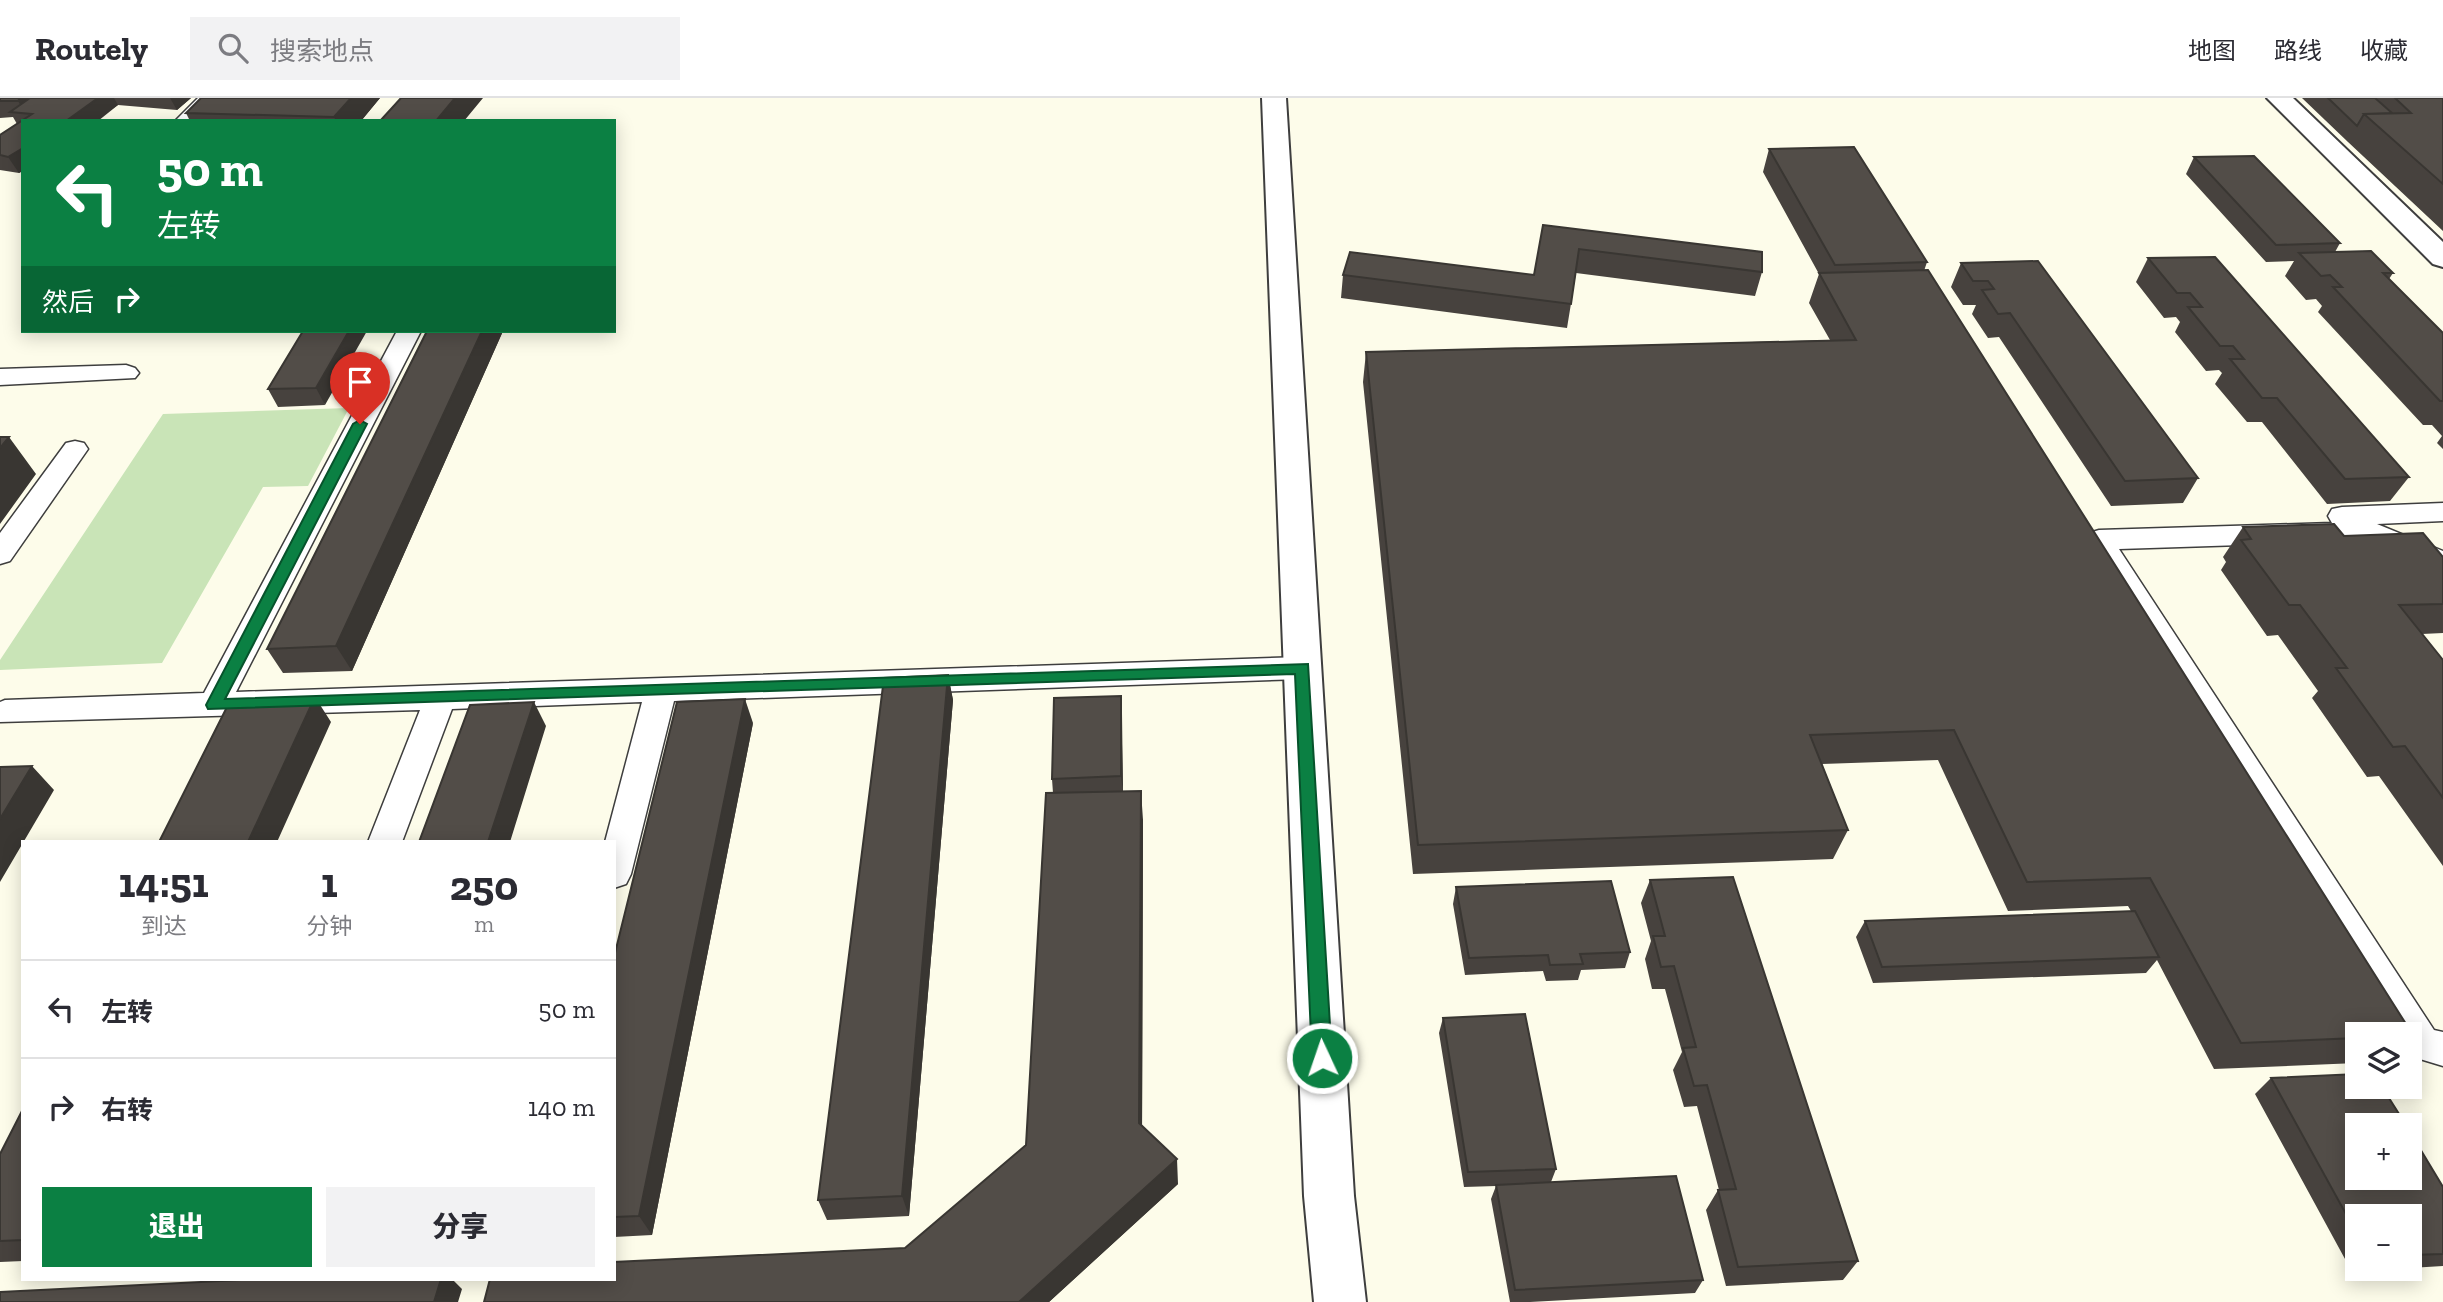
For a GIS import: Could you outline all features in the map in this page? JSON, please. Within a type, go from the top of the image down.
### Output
[{"type":"street","points":[[1274,98],[1329,1196],[1340,1302]]},
{"type":"street","points":[[2279,98],[2443,258]]},
{"type":"lane","points":[[187,119],[210,98]]},
{"type":"lane","points":[[214,705],[408,333]]},
{"type":"lane","points":[[0,377],[126,373]]},
{"type":"lane","points":[[0,554],[75,449]]},
{"type":"lane","points":[[2100,523],[2443,512]]},
{"type":"lane","points":[[2443,562],[2368,531],[2099,540],[2422,1044],[2443,1049]]},
{"type":"lane","points":[[5,712],[1302,668]]},
{"type":"lane","points":[[616,866],[661,690]]},
{"type":"lane","points":[[386,840],[440,698]]},
{"type":"green space","points":[[349,408],[308,486],[263,487],[162,663],[0,670],[0,660],[163,414]]},
{"type":"building","points":[[0,98],[20,98],[18,101],[0,101]]},
{"type":"building","points":[[30,98],[98,98],[69,119],[24,119],[32,114],[10,112]]},
{"type":"building","points":[[201,98],[351,98],[334,117],[186,113]]},
{"type":"building","points":[[401,98],[455,98],[438,119],[382,119]]},
{"type":"building","points":[[2328,98],[2375,98],[2392,113],[2364,114],[2357,126]]},
{"type":"building","points":[[2395,98],[2443,98],[2443,184],[2364,114],[2411,113]]},
{"type":"building","points":[[21,121],[21,149],[8,157],[0,155],[0,135]]},
{"type":"building","points":[[1854,147],[1927,262],[1835,265],[1769,149]]},
{"type":"building","points":[[2254,156],[2340,243],[2276,245],[2194,157]]},
{"type":"building","points":[[1543,225],[1762,252],[1762,272],[1579,249],[1571,304],[1343,275],[1350,252],[1534,275]]},
{"type":"building","points":[[2371,251],[2393,273],[2383,273],[2443,333],[2443,401],[2440,401],[2333,287],[2342,287],[2330,275],[2321,276],[2299,253]]},
{"type":"building","points":[[2215,257],[2409,477],[2345,479],[2277,398],[2262,398],[2230,359],[2244,359],[2233,346],[2220,346],[2188,307],[2202,307],[2190,293],[2177,293],[2148,258]]},
{"type":"building","points":[[2038,261],[2198,478],[2125,481],[2010,313],[1998,314],[1982,290],[1994,289],[1988,281],[1973,281],[1961,263]]},
{"type":"building","points":[[1928,270],[2405,1022],[2345,1022],[2345,1039],[2241,1043],[2150,878],[2027,882],[1954,730],[1810,735],[1848,830],[1418,845],[1366,352],[1856,340],[1819,273]]},
{"type":"building","points":[[302,333],[348,333],[316,388],[268,389]]},
{"type":"building","points":[[426,333],[481,333],[336,646],[267,649]]},
{"type":"building","points":[[0,437],[9,437],[0,448]]},
{"type":"building","points":[[2334,524],[2344,536],[2423,533],[2443,557],[2443,604],[2399,605],[2443,660],[2443,798],[2405,746],[2393,747],[2336,668],[2347,668],[2300,605],[2289,605],[2241,540],[2251,539],[2243,527]]},
{"type":"building","points":[[948,675],[902,1196],[818,1200],[884,678]]},
{"type":"building","points":[[1121,696],[1121,776],[1052,779],[1054,698]]},
{"type":"building","points":[[315,697],[249,840],[160,840],[230,701]]},
{"type":"building","points":[[745,699],[639,1216],[616,1217],[616,949],[677,702]]},
{"type":"building","points":[[534,702],[489,840],[420,840],[470,705]]},
{"type":"building","points":[[32,766],[0,819],[0,767]]},
{"type":"building","points":[[1141,791],[1139,1123],[1177,1159],[1019,1302],[484,1302],[489,1281],[616,1281],[616,1262],[905,1248],[1026,1145],[1046,793]]},
{"type":"building","points":[[1733,877],[1858,1261],[1738,1267],[1718,1190],[1736,1189],[1707,1085],[1694,1086],[1683,1048],[1696,1047],[1674,966],[1661,967],[1653,936],[1665,936],[1650,880]]},
{"type":"building","points":[[1611,881],[1630,952],[1580,954],[1583,964],[1550,965],[1548,955],[1469,958],[1456,887]]},
{"type":"building","points":[[2135,911],[2159,957],[1882,967],[1865,921]]},
{"type":"building","points":[[1525,1014],[1556,1169],[1468,1172],[1443,1018]]},
{"type":"building","points":[[2345,1075],[2345,1099],[2390,1099],[2398,1113],[2345,1113],[2345,1190],[2422,1190],[2422,1152],[2443,1187],[2443,1254],[2422,1255],[2422,1204],[2345,1204],[2345,1212],[2271,1078]]},
{"type":"building","points":[[21,1113],[21,1240],[0,1241],[0,1154]]},
{"type":"building","points":[[1676,1176],[1703,1280],[1515,1290],[1496,1185]]},
{"type":"building","points":[[220,1281],[440,1281],[434,1302],[0,1302],[0,1292]]},
{"type":"route","points":[[360,424],[214,705],[1302,668],[1322,1058]]}]
